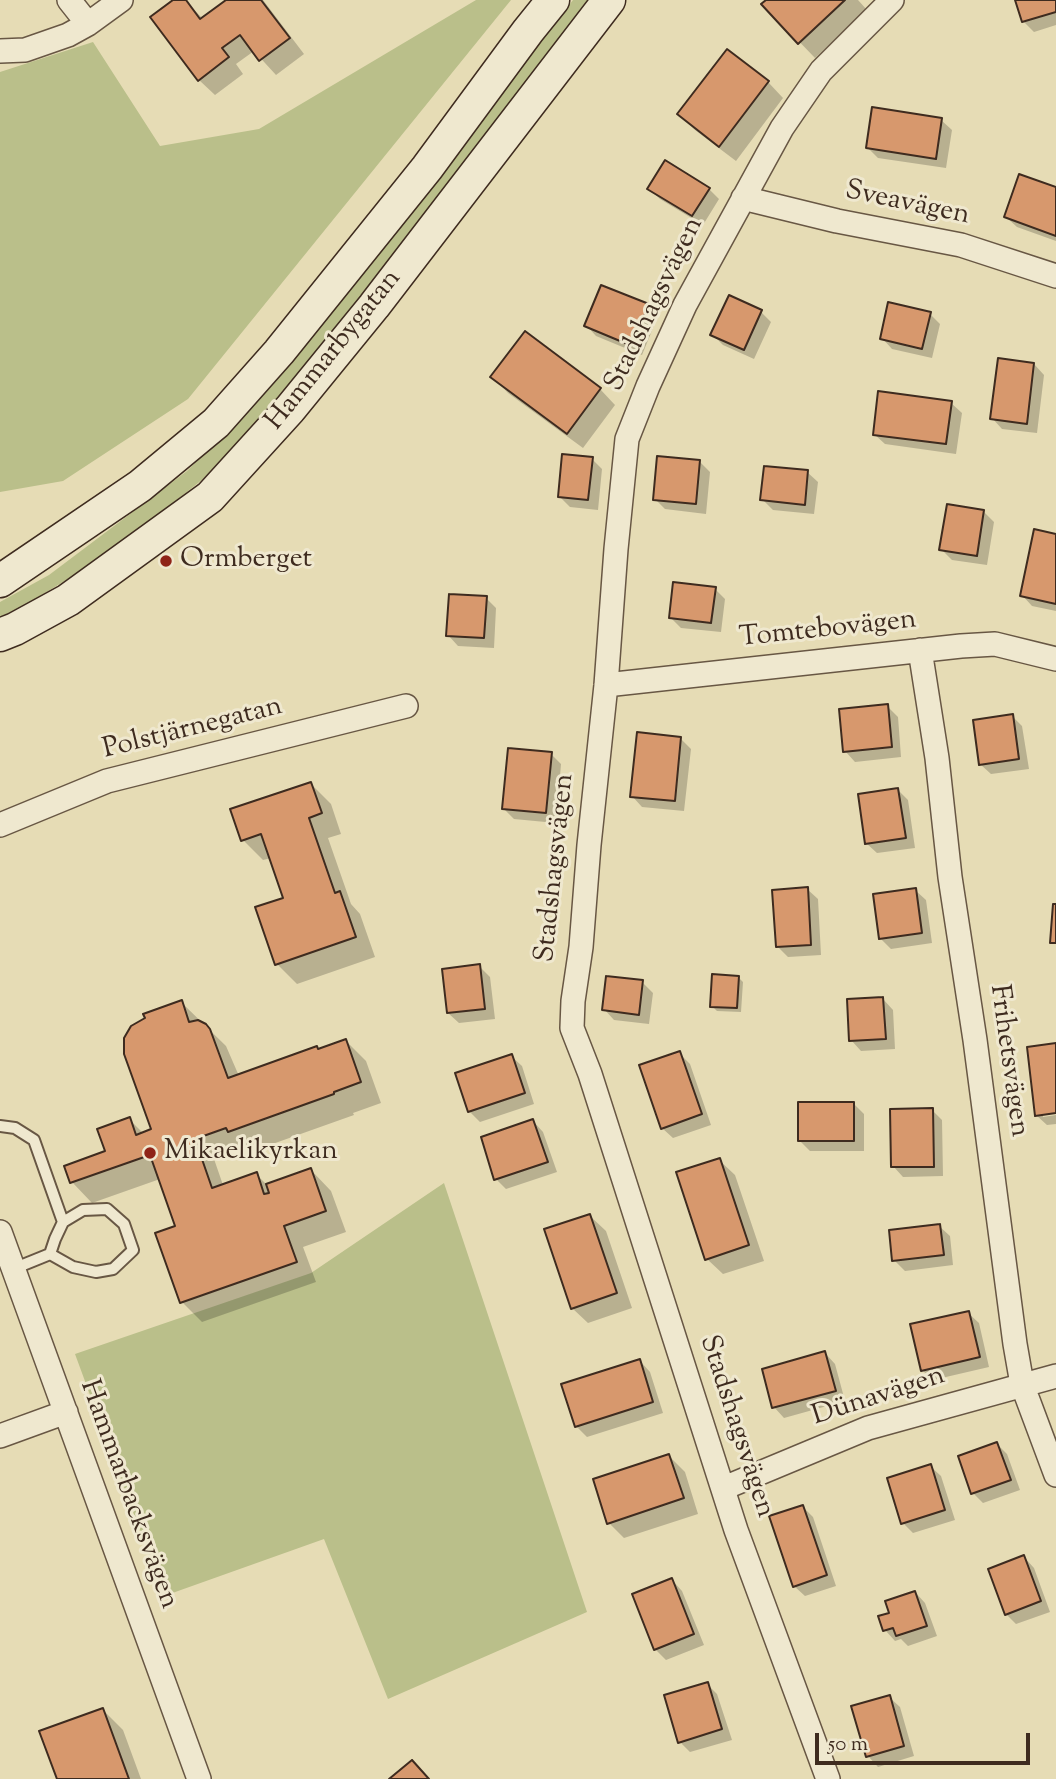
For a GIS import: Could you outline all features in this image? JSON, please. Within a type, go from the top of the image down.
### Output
[{"type":"main road","name":"Hammarbygatan","points":[[0,582],[140,486],[216,424],[279,352],[427,168],[553,0]]},
{"type":"main road","name":"Hammarbygatan","points":[[0,635],[68,600],[210,498],[290,409],[374,306],[609,0]]},
{"type":"street","points":[[69,0],[88,24]]},
{"type":"street","points":[[0,51],[26,50],[68,35],[121,0]]},
{"type":"street","name":"Stadshagsvägen","points":[[828,1779],[736,1530],[590,1074],[572,1028],[627,439],[685,305],[782,128],[821,71],[892,0]]},
{"type":"street","name":"Sveavägen","points":[[743,198],[837,221],[961,245],[1056,276]]},
{"type":"street","name":"Tomtebovägen","points":[[606,685],[995,644],[1056,659]]},
{"type":"street","name":"Frihetsvägen","points":[[920,650],[937,758],[950,877],[975,1040],[1015,1344],[1022,1384],[1056,1475]]},
{"type":"street","name":"Polstjärnegatan","points":[[0,825],[107,781],[406,706]]},
{"type":"street","name":"Hammarbacksvägen","points":[[0,1232],[199,1779]]},
{"type":"street","name":"Dünavägen","points":[[724,1488],[868,1428],[1056,1376]]},
{"type":"street","points":[[0,1436],[66,1412]]},
{"type":"lane","points":[[0,1126],[15,1128],[34,1140],[63,1222]]},
{"type":"lane","points":[[13,1269],[50,1254],[63,1222],[83,1210],[107,1209],[124,1224],[133,1250],[113,1269],[96,1272],[73,1267],[50,1254]]},
{"type":"green space","points":[[476,0],[511,0],[188,399],[63,481],[0,492],[0,72],[93,42],[160,146],[259,129]]},
{"type":"green space","points":[[573,0],[593,0],[277,404],[203,479],[163,511],[91,565],[0,617],[0,602],[49,575],[187,471],[270,388]]},
{"type":"green space","points":[[444,1183],[587,1612],[388,1699],[324,1539],[164,1596],[75,1354],[311,1273]]},
{"type":"building","points":[[173,0],[186,0],[200,19],[226,0],[261,0],[290,38],[259,61],[240,35],[222,48],[229,57],[198,81],[150,17]]},
{"type":"building","points":[[766,0],[845,0],[798,44],[761,4]]},
{"type":"building","points":[[1015,0],[1056,0],[1056,12],[1022,22]]},
{"type":"building","points":[[727,49],[769,81],[719,147],[677,114]]},
{"type":"building","points":[[872,107],[942,118],[936,159],[866,148]]},
{"type":"building","points":[[665,160],[710,188],[692,216],[647,189]]},
{"type":"building","points":[[1019,174],[1056,187],[1056,236],[1004,217]]},
{"type":"building","points":[[601,285],[649,304],[632,346],[584,326]]},
{"type":"building","points":[[729,295],[762,310],[744,350],[710,335]]},
{"type":"building","points":[[888,302],[931,312],[922,349],[880,339]]},
{"type":"building","points":[[525,331],[601,388],[567,434],[490,377]]},
{"type":"building","points":[[998,358],[1034,363],[1027,424],[990,419]]},
{"type":"building","points":[[878,391],[952,401],[946,444],[873,435]]},
{"type":"building","points":[[562,454],[593,457],[588,500],[558,497]]},
{"type":"building","points":[[657,456],[700,460],[696,504],[653,500]]},
{"type":"building","points":[[764,466],[808,470],[805,505],[760,500]]},
{"type":"building","points":[[947,504],[984,510],[977,556],[939,550]]},
{"type":"building","points":[[1034,529],[1056,534],[1056,604],[1020,596]]},
{"type":"building","points":[[673,582],[716,587],[711,623],[669,618]]},
{"type":"building","points":[[449,594],[487,596],[484,638],[446,636]]},
{"type":"building","points":[[888,704],[892,747],[843,752],[839,709]]},
{"type":"building","points":[[1013,714],[1019,759],[979,765],[973,720]]},
{"type":"building","points":[[637,732],[681,737],[675,801],[630,797]]},
{"type":"building","points":[[508,748],[552,752],[546,813],[502,809]]},
{"type":"building","points":[[311,782],[322,813],[309,818],[335,893],[340,891],[356,937],[275,965],[255,907],[283,898],[261,834],[241,841],[230,809]]},
{"type":"building","points":[[898,788],[906,838],[865,844],[858,794]]},
{"type":"building","points":[[808,887],[811,945],[776,947],[772,890]]},
{"type":"building","points":[[916,888],[922,933],[879,939],[873,894]]},
{"type":"building","points":[[1053,904],[1056,904],[1056,943],[1050,943]]},
{"type":"building","points":[[480,964],[485,1009],[447,1013],[442,969]]},
{"type":"building","points":[[712,974],[739,976],[737,1008],[710,1007]]},
{"type":"building","points":[[606,976],[643,980],[639,1015],[602,1010]]},
{"type":"building","points":[[883,997],[886,1039],[849,1041],[847,999]]},
{"type":"building","name":"Mikaelikyrkan","points":[[182,1000],[189,1022],[198,1020],[210,1029],[228,1078],[317,1046],[318,1049],[346,1039],[361,1082],[228,1132],[226,1128],[195,1139],[212,1188],[257,1172],[264,1194],[269,1193],[266,1184],[311,1168],[326,1211],[284,1226],[297,1262],[180,1303],[155,1233],[175,1226],[150,1155],[70,1183],[64,1166],[105,1151],[97,1129],[130,1117],[136,1135],[151,1129],[124,1054],[124,1038],[131,1026],[145,1018],[143,1014]]},
{"type":"building","points":[[1056,1043],[1056,1113],[1035,1116],[1027,1047]]},
{"type":"building","points":[[680,1051],[702,1114],[661,1129],[639,1065]]},
{"type":"building","points":[[512,1054],[525,1093],[468,1112],[455,1073]]},
{"type":"building","points":[[798,1102],[854,1102],[854,1141],[798,1141]]},
{"type":"building","points":[[933,1108],[934,1167],[891,1167],[890,1109]]},
{"type":"building","points":[[533,1119],[548,1162],[494,1180],[481,1137]]},
{"type":"building","points":[[720,1158],[749,1245],[705,1260],[676,1172]]},
{"type":"building","points":[[590,1214],[617,1293],[571,1309],[544,1229]]},
{"type":"building","points":[[940,1224],[944,1255],[892,1261],[889,1230]]},
{"type":"building","points":[[969,1311],[980,1357],[921,1371],[910,1324]]},
{"type":"building","points":[[825,1351],[836,1391],[772,1408],[762,1369]]},
{"type":"building","points":[[640,1359],[653,1402],[575,1427],[561,1384]]},
{"type":"building","points":[[997,1442],[1011,1480],[971,1494],[958,1456]]},
{"type":"building","points":[[669,1454],[684,1498],[607,1524],[593,1479]]},
{"type":"building","points":[[931,1464],[945,1510],[901,1524],[887,1478]]},
{"type":"building","points":[[803,1505],[827,1575],[793,1587],[769,1516]]},
{"type":"building","points":[[1024,1555],[1041,1601],[1005,1615],[988,1569]]},
{"type":"building","points":[[672,1578],[694,1634],[654,1650],[632,1594]]},
{"type":"building","points":[[915,1591],[927,1626],[896,1636],[893,1628],[883,1631],[878,1616],[889,1613],[885,1601]]},
{"type":"building","points":[[708,1682],[722,1729],[678,1743],[664,1695]]},
{"type":"building","points":[[890,1695],[904,1746],[866,1757],[851,1706]]},
{"type":"building","points":[[103,1708],[129,1779],[57,1779],[39,1731]]},
{"type":"building","points":[[412,1760],[429,1779],[389,1779]]},
{"type":"place","name":"Ormberget","points":[[166,561]]},
{"type":"place","name":"Mikaelikyrkan","points":[[150,1153]]}]
